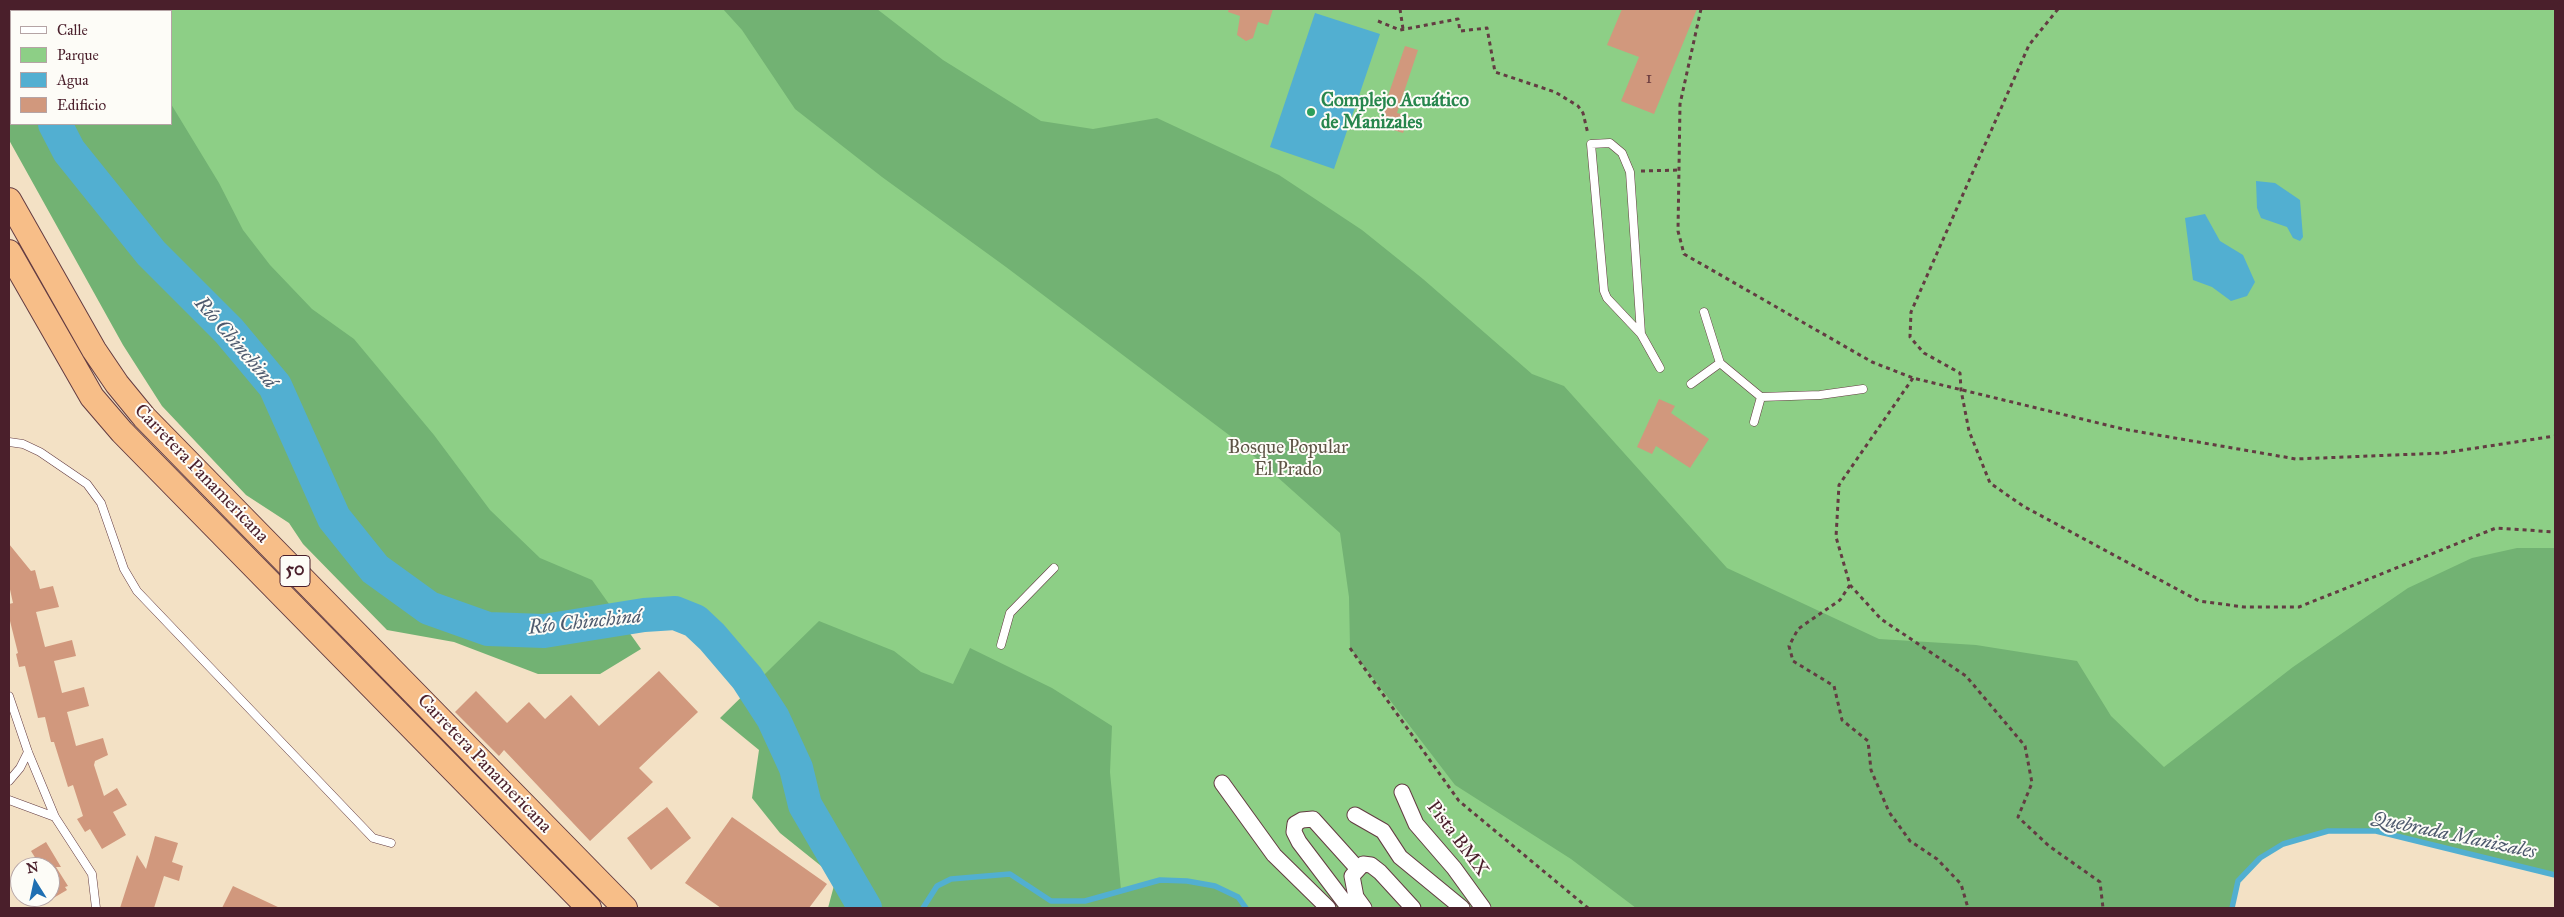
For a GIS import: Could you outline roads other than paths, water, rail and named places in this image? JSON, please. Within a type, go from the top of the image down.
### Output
[{"type":"highway","name":"Carretera Panamericana","points":[[9,200],[94,350],[117,384],[144,417],[625,908]]},
{"type":"highway","name":"Carretera Panamericana","points":[[9,252],[92,398],[116,425],[589,908]]},
{"type":"street","points":[[1222,783],[1274,855],[1328,908]]},
{"type":"street","name":"Pista BMX","points":[[1402,792],[1416,824],[1454,868],[1483,908]]},
{"type":"street","points":[[1355,815],[1383,831],[1400,857],[1462,908]]},
{"type":"street","points":[[1349,908],[1299,842],[1294,832],[1295,824],[1302,820],[1313,819],[1358,869]]},
{"type":"street","points":[[1364,908],[1356,897],[1352,876],[1363,864],[1371,865],[1380,872],[1413,908]]},
{"type":"lane","points":[[1641,334],[1630,172],[1622,153],[1610,143],[1591,144],[1604,291],[1607,298],[1641,334],[1660,368]]},
{"type":"lane","points":[[1704,312],[1720,363],[1761,397],[1820,395],[1863,389]]},
{"type":"lane","points":[[1691,384],[1720,363]]},
{"type":"lane","points":[[1754,422],[1761,397]]},
{"type":"lane","points":[[9,442],[23,444],[40,452],[87,484],[101,503],[124,569],[137,591],[373,838],[392,843]]},
{"type":"lane","points":[[1001,645],[1010,613],[1054,568]]},
{"type":"lane","points":[[9,696],[28,752],[55,817],[92,874],[96,908]]},
{"type":"lane","points":[[9,781],[20,768],[28,752]]},
{"type":"lane","points":[[9,800],[55,817]]},
{"type":"water","points":[[1315,13],[1380,34],[1334,169],[1270,147]]},
{"type":"water","points":[[2256,181],[2275,183],[2300,200],[2303,237],[2300,241],[2293,238],[2287,227],[2261,218],[2257,208]]},
{"type":"water","points":[[2205,214],[2220,241],[2243,255],[2255,282],[2247,296],[2231,301],[2212,287],[2193,280],[2185,218]]},
{"type":"waterway","name":"Río Chinchiná","points":[[56,125],[69,151],[151,253],[229,331],[275,386],[334,518],[375,569],[429,608],[488,629],[544,631],[644,615],[675,613],[695,621],[712,637],[747,678],[773,718],[796,768],[805,805],[865,908]]},
{"type":"waterway","name":"Quebrada Manizales","points":[[2232,908],[2238,881],[2260,858],[2283,844],[2328,831],[2376,831],[2555,875]]},
{"type":"waterway","name":"Quebrada Manizales","points":[[923,908],[937,886],[951,879],[1010,874],[1051,901],[1085,901],[1160,880],[1187,881],[1215,886],[1238,897],[1246,908]]},
{"type":"place","name":"Complejo Acuático de Manizales","points":[[1311,112]]},
{"type":"park label","name":"Bosque Popular El Prado","points":[[1288,459]]}]
